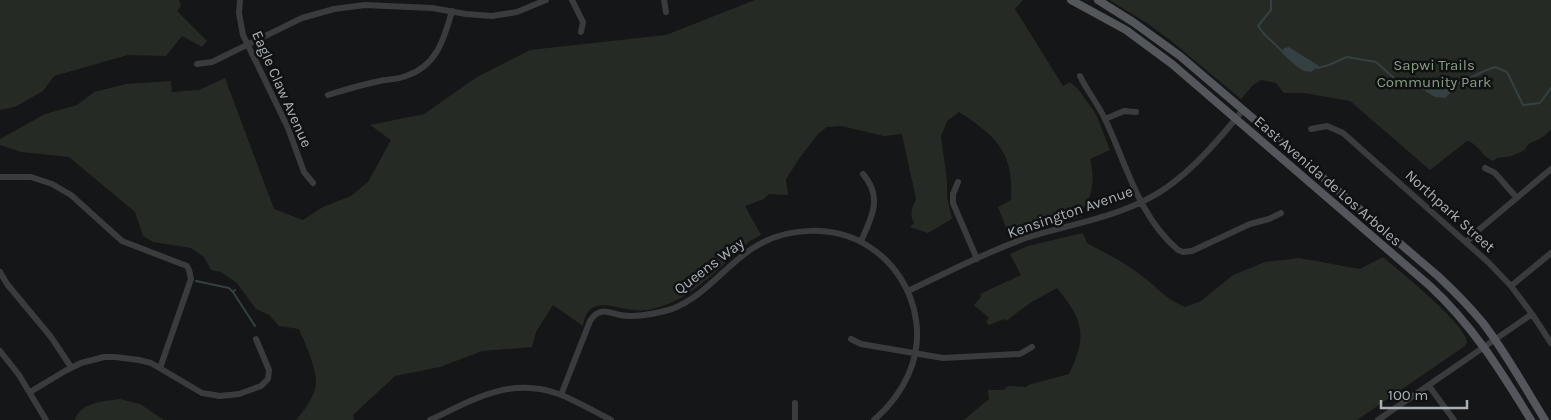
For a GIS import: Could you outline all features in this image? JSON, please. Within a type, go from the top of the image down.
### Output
[{"type":"main road","name":"East Avenida de Los Arboles","points":[[1071,0],[1126,30],[1172,64],[1437,292],[1484,346],[1531,420]]},
{"type":"main road","name":"East Avenida de Los Arboles","points":[[1098,0],[1173,51],[1438,276],[1463,300],[1494,339],[1545,420]]},
{"type":"street","name":"Eagle Claw Avenue","points":[[240,0],[240,24],[248,45],[288,128],[304,172],[314,184]]},
{"type":"street","points":[[197,64],[212,62],[302,18],[334,9],[365,5],[432,8],[480,16],[504,15],[529,8],[546,0]]},
{"type":"street","points":[[572,0],[583,22],[581,32]]},
{"type":"street","points":[[664,0],[666,12]]},
{"type":"street","points":[[328,95],[367,83],[405,77],[422,69],[440,49],[452,11]]},
{"type":"street","points":[[1080,76],[1084,86],[1105,119],[1124,168],[1141,202],[1160,231],[1173,246],[1183,252],[1192,251],[1250,224],[1269,219],[1281,213]]},
{"type":"street","points":[[1105,119],[1124,110],[1136,112]]},
{"type":"street","name":"Kensington Avenue","points":[[908,291],[1024,239],[1099,219],[1141,202],[1166,188],[1191,168],[1244,110]]},
{"type":"street","name":"Northpark Street","points":[[1311,129],[1327,126],[1343,133],[1467,242],[1511,286],[1551,343]]},
{"type":"street","points":[[1485,168],[1495,173],[1517,198]]},
{"type":"street","points":[[1467,242],[1475,233],[1551,169]]},
{"type":"street","points":[[861,241],[871,220],[875,201],[874,190],[863,174]]},
{"type":"street","points":[[0,177],[31,177],[52,184],[71,195],[122,241],[187,266],[190,270],[191,279],[160,368]]},
{"type":"street","points":[[958,182],[953,194],[953,203],[977,260]]},
{"type":"street","name":"Queens Way","points":[[560,394],[590,321],[596,313],[604,311],[620,315],[640,316],[674,308],[696,295],[753,247],[784,235],[803,231],[824,231],[842,234],[861,241],[875,250],[899,275],[913,305],[917,336],[910,371],[892,402],[877,419]]},
{"type":"street","points":[[1511,286],[1551,253]]},
{"type":"street","points":[[0,272],[7,284],[51,337],[72,367]]},
{"type":"street","points":[[1378,420],[1532,314]]},
{"type":"street","points":[[30,392],[72,367],[92,360],[115,357],[138,360],[160,368],[194,390],[202,393],[220,396],[239,394],[262,386],[266,383],[270,374],[256,339]]},
{"type":"street","points":[[851,339],[861,344],[943,358],[1020,354],[1032,347]]},
{"type":"street","points":[[0,351],[30,392],[46,420]]},
{"type":"street","points":[[1429,386],[1454,420]]},
{"type":"street","points":[[430,420],[484,394],[500,389],[530,387],[560,394],[611,420]]},
{"type":"street","points":[[794,420],[795,403]]},
{"type":"green space","points":[[0,0],[179,0],[181,6],[177,11],[207,41],[202,47],[182,36],[166,56],[128,55],[54,76],[43,91],[15,107],[0,110]]},
{"type":"green space","points":[[755,0],[1023,0],[1015,9],[1063,86],[1070,82],[1078,89],[1096,114],[1110,150],[1090,159],[1093,180],[1088,200],[1081,212],[1083,216],[1034,229],[1010,238],[998,207],[1011,200],[1011,183],[1006,157],[993,138],[959,112],[947,121],[941,136],[947,181],[947,197],[952,219],[928,233],[910,227],[914,223],[912,211],[916,199],[902,134],[884,136],[841,126],[827,127],[818,134],[786,179],[788,195],[769,194],[764,199],[745,206],[761,235],[750,241],[708,279],[684,296],[656,308],[646,310],[596,306],[586,316],[583,326],[553,305],[536,332],[532,347],[482,351],[440,367],[395,376],[353,415],[354,420],[296,420],[312,397],[316,382],[312,362],[299,329],[279,326],[269,315],[256,309],[237,283],[221,272],[211,270],[204,257],[191,248],[153,242],[143,236],[135,212],[69,157],[21,152],[0,145],[0,139],[45,114],[77,105],[94,92],[126,84],[171,81],[172,92],[199,90],[225,78],[274,209],[303,220],[323,207],[351,196],[368,182],[391,140],[370,125],[424,114],[477,77],[530,50],[666,35]]},
{"type":"green space","name":"Sapwi Trails Community Park","points":[[1109,0],[1551,0],[1551,130],[1530,143],[1525,150],[1512,156],[1497,158],[1493,161],[1474,144],[1467,141],[1430,170],[1350,101],[1304,93],[1284,93],[1276,83],[1261,80],[1253,85],[1241,99],[1170,40],[1147,23]]},
{"type":"green space","points":[[1083,233],[1087,243],[1128,266],[1166,296],[1185,307],[1201,301],[1233,275],[1265,262],[1299,258],[1360,269],[1383,257],[1444,310],[1463,333],[1467,342],[1465,346],[1357,420],[964,420],[989,399],[988,390],[1004,390],[1008,386],[1027,387],[1028,385],[1069,374],[1079,349],[1080,328],[1073,309],[1057,288],[1030,303],[1006,321],[1004,319],[989,325],[986,322],[989,318],[974,305],[981,297],[980,294],[1021,275],[1010,254],[1028,246]]},
{"type":"green space","points":[[120,399],[140,404],[164,420],[75,420],[82,409],[87,406]]},
{"type":"shaded area","points":[[1289,47],[1319,66],[1311,72],[1304,71],[1282,53],[1284,48]]},
{"type":"shaded area","points":[[1429,84],[1436,86],[1448,85],[1452,91],[1445,98],[1435,97],[1425,91],[1425,86]]},
{"type":"waterway","points":[[1271,0],[1271,10],[1258,26],[1284,53]]},
{"type":"waterway","points":[[1317,68],[1347,57],[1376,62],[1403,86],[1425,89]]},
{"type":"waterway","points":[[1447,87],[1495,67],[1507,72],[1523,105],[1540,103],[1551,88]]},
{"type":"waterway","points":[[196,281],[229,288],[233,292],[235,290]]},
{"type":"waterway","points":[[233,292],[255,326]]}]
